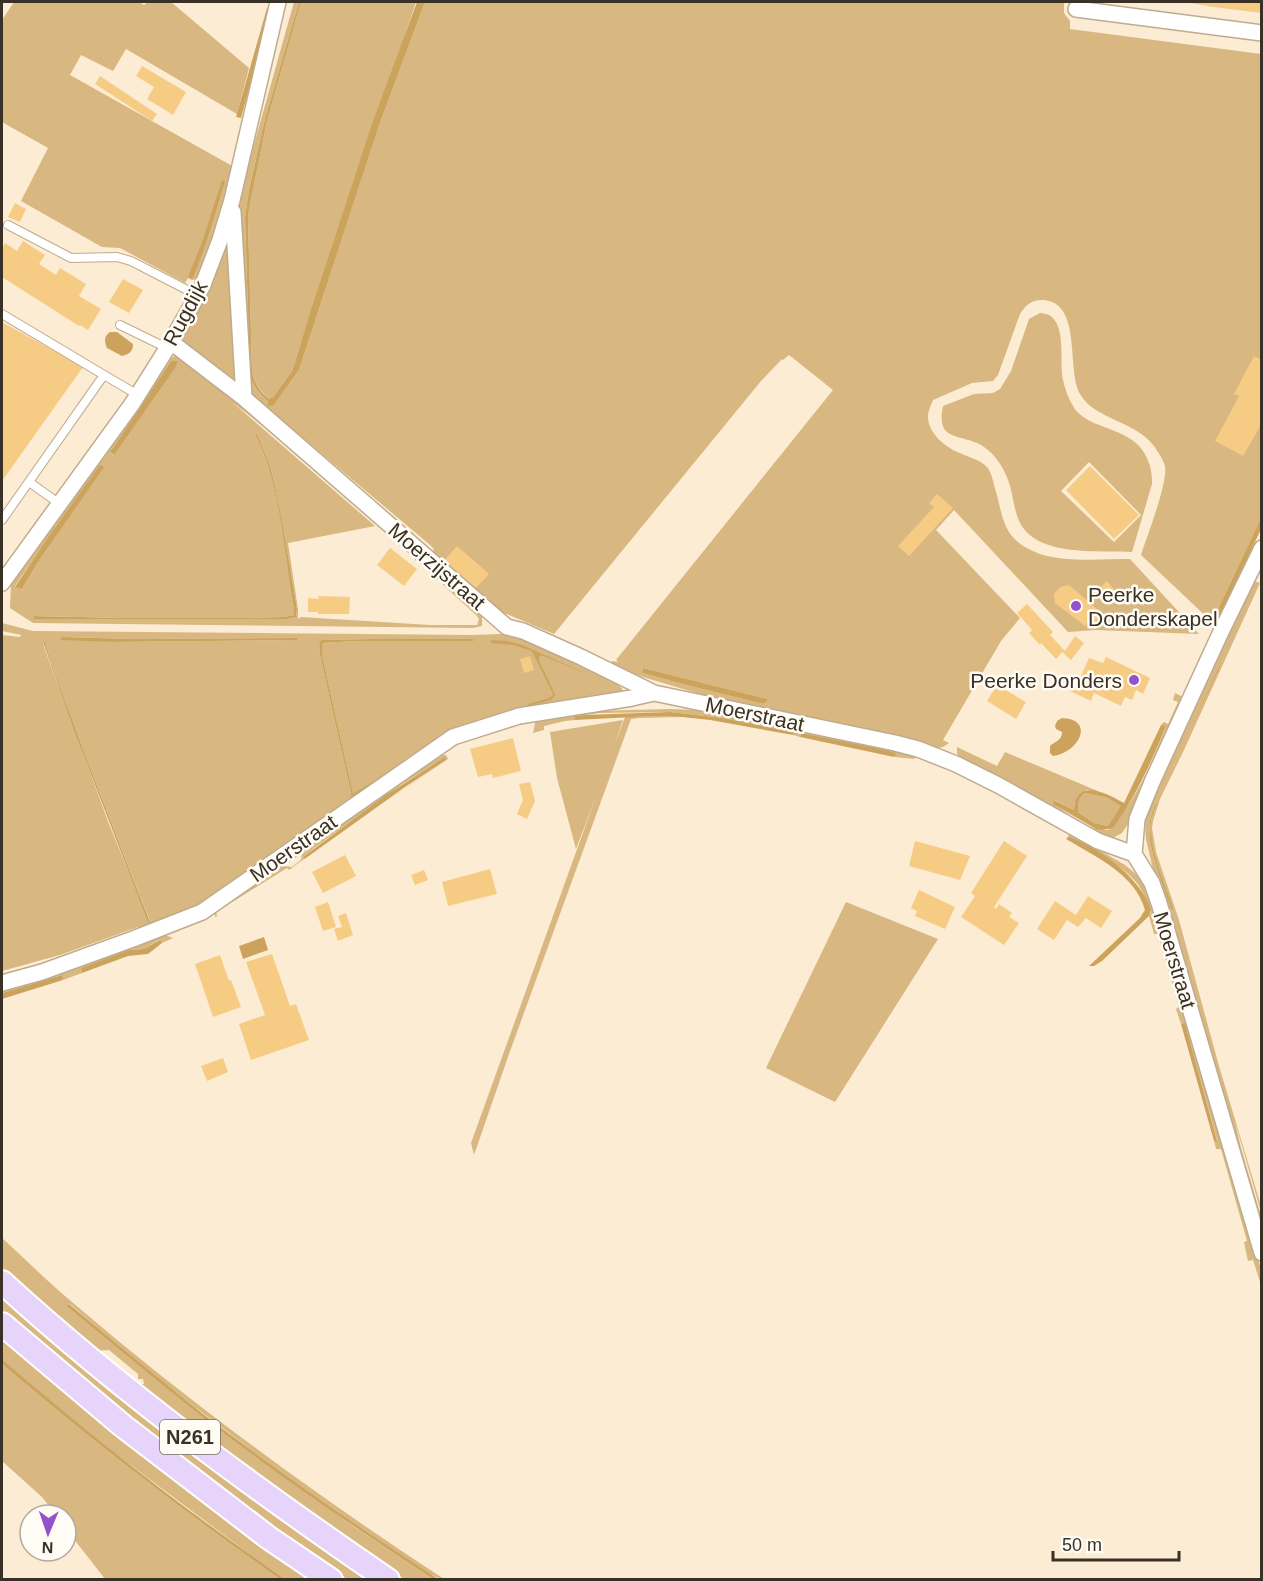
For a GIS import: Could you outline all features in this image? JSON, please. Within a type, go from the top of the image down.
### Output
[{"type":"main road","name":"N261","points":[[2,1282],[145,1403],[290,1512],[388,1580]]},
{"type":"main road","name":"N261","points":[[2,1324],[132,1433],[269,1538],[331,1580]]},
{"type":"street","name":"Rugdijk","points":[[2,583],[138,395],[197,295],[220,240],[232,200],[278,2]]},
{"type":"street","points":[[1076,9],[1262,33]]},
{"type":"street","points":[[232,200],[244,398]]},
{"type":"street","name":"Moerzijstraat","points":[[169,345],[244,398],[507,627],[523,631],[581,657],[654,693]]},
{"type":"street","points":[[1134,854],[1137,819],[1219,636],[1262,548]]},
{"type":"street","name":"Moerstraat","points":[[2,983],[42,972],[202,912],[453,737],[519,716],[654,693],[918,749],[967,769],[1098,841],[1134,854],[1152,883],[1159,903],[1262,1253]]},
{"type":"lane","points":[[8,225],[71,258],[117,257],[131,261],[197,295]]},
{"type":"lane","points":[[2,314],[138,395]]},
{"type":"lane","points":[[120,325],[169,345]]},
{"type":"lane","points":[[2,520],[104,375]]},
{"type":"lane","points":[[29,482],[60,504]]},
{"type":"shaded area","points":[[14,2],[139,2],[144,5],[148,2],[171,2],[249,68],[237,114],[126,49],[113,71],[81,55],[70,75],[234,167],[215,232],[197,279],[188,278],[185,283],[120,248],[102,247],[21,201],[48,148],[2,122],[2,20]]},
{"type":"shaded area","points":[[294,2],[299,2],[265,119],[245,217],[250,377],[257,390],[268,402],[269,399],[258,387],[252,372],[248,219],[267,121],[301,2],[416,2],[292,371],[267,405],[274,405],[299,370],[380,123],[425,2],[1064,2],[1064,13],[1070,21],[1070,29],[1261,54],[1261,518],[1212,622],[1141,555],[1163,484],[1165,466],[1162,458],[1146,437],[1087,403],[1076,383],[1071,338],[1063,312],[1055,303],[1035,301],[1020,314],[998,375],[993,381],[972,383],[933,400],[928,415],[931,429],[949,448],[988,468],[1005,524],[1015,540],[1035,552],[1056,558],[1130,559],[1199,634],[1096,630],[1068,632],[954,510],[936,530],[1020,618],[1001,641],[943,740],[949,743],[943,747],[933,749],[710,697],[623,671],[583,655],[519,626],[491,609],[442,564],[266,415],[254,399],[246,372],[238,202]],"holes":[[[789,355],[833,390],[616,660],[618,662],[612,661],[611,665],[519,625],[503,615],[507,614],[554,634],[761,381]],[[272,412],[429,544],[434,549],[431,553],[269,417],[267,414]],[[643,668],[766,699],[767,702],[763,704],[642,673]]]},
{"type":"shaded area","points":[[299,2],[301,2],[267,121],[248,219],[252,372],[258,387],[269,399],[273,397],[292,371],[373,121],[417,2],[425,2],[380,123],[299,370],[274,405],[267,406],[268,402],[257,390],[250,377],[245,217],[265,119]]},
{"type":"shaded area","points":[[267,8],[271,9],[241,118],[236,117]]},
{"type":"shaded area","points":[[222,180],[225,181],[214,218],[192,279],[188,277],[203,240]]},
{"type":"shaded area","points":[[229,235],[237,386],[184,345],[180,339]]},
{"type":"shaded area","points":[[1040,313],[1055,320],[1060,335],[1064,383],[1077,411],[1091,421],[1132,440],[1148,459],[1152,484],[1132,552],[1070,550],[1037,540],[1021,524],[1007,476],[995,457],[980,444],[950,434],[945,430],[942,417],[943,406],[974,394],[993,393],[1000,389],[1011,371],[1029,319]],"holes":[[[1089,462],[1141,515],[1114,542],[1061,491]]]},
{"type":"shaded area","points":[[110,332],[117,332],[133,344],[130,352],[122,356],[107,348],[105,339]]},
{"type":"shaded area","points":[[180,355],[197,365],[382,528],[232,402],[375,526],[288,543],[298,609],[298,619],[301,617],[430,625],[477,625],[479,619],[477,616],[428,571],[431,568],[482,614],[482,626],[473,628],[33,623],[10,608],[11,582],[107,451],[167,361]],"holes":[[[171,361],[175,367],[113,455],[110,452]],[[257,433],[271,469],[276,491],[297,609],[296,617],[288,619],[34,619],[35,616],[247,618],[294,615],[278,503],[269,469],[255,434]],[[103,467],[22,589],[15,586]]]},
{"type":"shaded area","points":[[171,361],[178,361],[175,368],[114,455],[110,452]]},
{"type":"shaded area","points":[[257,433],[271,469],[282,519],[297,609],[296,617],[288,619],[34,619],[34,616],[247,618],[294,615],[278,504],[269,469],[255,434]]},
{"type":"shaded area","points":[[100,465],[104,467],[22,589],[15,587],[47,539]]},
{"type":"shaded area","points":[[1261,518],[1261,529],[1216,626],[1211,624]]},
{"type":"shaded area","points":[[1254,581],[1260,583],[1160,799],[1152,828],[1156,852],[1179,920],[1261,1206],[1261,1212],[1235,1122],[1261,1216],[1261,1236],[1152,865],[1145,824],[1151,803]],"holes":[[[1220,664],[1158,799],[1152,819],[1150,832],[1154,854],[1171,909],[1150,843],[1149,832],[1150,819],[1155,805]]]},
{"type":"shaded area","points":[[2,623],[33,631],[473,635],[500,634],[505,630],[610,678],[622,688],[623,695],[482,725],[177,919],[2,978],[2,974],[53,960],[139,929],[138,927],[60,955],[2,971],[2,635],[20,637],[21,635],[2,631]],"holes":[[[61,638],[297,638],[297,640],[113,642]],[[321,640],[473,640],[322,643],[322,655],[353,795],[320,655]],[[45,642],[149,922],[109,824],[43,643]]]},
{"type":"shaded area","points":[[62,637],[297,638],[297,640],[113,642],[61,640]]},
{"type":"shaded area","points":[[473,639],[473,641],[322,643],[322,655],[353,794],[439,741],[352,798],[319,644],[321,640]]},
{"type":"shaded area","points":[[491,640],[522,645],[592,676],[541,655],[539,661],[555,696],[551,700],[529,706],[528,704],[549,698],[553,694],[532,651],[514,645],[491,643]]},
{"type":"shaded area","points":[[43,642],[45,642],[86,757],[150,922],[148,922],[75,733]]},
{"type":"shaded area","points":[[1220,664],[1158,799],[1152,819],[1152,843],[1173,909],[1171,909],[1150,843],[1150,819],[1155,805]]},
{"type":"shaded area","points":[[643,668],[767,699],[767,702],[763,704],[642,673]]},
{"type":"shaded area","points":[[1175,693],[1185,698],[1130,821],[1122,833],[1109,840],[960,760],[957,753],[957,747],[997,766],[1005,752],[1100,792],[1086,790],[1074,805],[1074,810],[1055,800],[1053,803],[1086,825],[1108,830],[1127,806],[1142,781],[1166,727],[1161,725],[1164,722],[1168,724],[1178,702],[1173,700]]},
{"type":"shaded area","points":[[701,710],[913,754],[915,759],[894,757],[894,753],[801,733],[800,737],[793,735],[793,732],[723,718],[670,712],[600,713],[575,716],[575,720],[544,726],[544,730],[533,733],[536,719],[592,711]]},
{"type":"shaded area","points":[[670,712],[723,718],[794,732],[793,735],[682,717],[575,720],[575,716],[584,715]]},
{"type":"shaded area","points":[[625,717],[682,717],[631,719],[474,1155],[471,1143],[597,794],[576,849],[557,778],[550,732],[623,720],[614,746]]},
{"type":"shaded area","points":[[1062,718],[1078,724],[1081,729],[1080,736],[1070,749],[1053,756],[1050,753],[1050,746],[1061,737],[1062,732],[1055,726]]},
{"type":"shaded area","points":[[1161,725],[1166,726],[1142,779],[1113,828],[1096,829],[1053,804],[1054,800],[1074,810],[1080,794],[1093,790],[1124,803]],"holes":[[[1083,794],[1108,798],[1121,806],[1108,826],[1094,823],[1078,812],[1078,803]]]},
{"type":"shaded area","points":[[801,733],[896,754],[894,757],[800,737]]},
{"type":"shaded area","points":[[446,755],[448,759],[367,815],[446,760],[444,758],[402,784],[314,848],[303,857],[304,859],[289,870],[287,868],[216,912],[215,917],[216,910],[284,866],[292,867],[301,860],[302,854],[374,801]]},
{"type":"shaded area","points":[[445,757],[446,760],[304,859],[303,857],[386,795]]},
{"type":"shaded area","points":[[1086,793],[1108,798],[1122,806],[1108,826],[1094,823],[1078,812],[1080,798]]},
{"type":"shaded area","points":[[1070,833],[1125,865],[1147,888],[1261,1269],[1261,1285],[1253,1260],[1248,1261],[1244,1242],[1247,1241],[1221,1149],[1216,1149],[1214,1141],[1217,1140],[1185,1023],[1181,1024],[1176,1009],[1179,1007],[1158,934],[1154,934],[1149,916],[1151,912],[1136,882],[1129,875],[1103,857],[1067,838]]},
{"type":"shaded area","points":[[1069,837],[1093,848],[1117,865],[1138,886],[1151,910],[1149,916],[1094,966],[1089,966],[1140,918],[1145,910],[1140,897],[1124,876],[1066,839]]},
{"type":"shaded area","points":[[846,902],[938,939],[835,1102],[766,1068]]},
{"type":"shaded area","points":[[165,935],[173,938],[162,943],[159,940],[144,949],[128,950],[81,968],[82,973],[63,980],[61,975],[2,993],[2,988]]},
{"type":"shaded area","points":[[264,937],[268,950],[243,959],[239,946]]},
{"type":"shaded area","points":[[160,940],[162,943],[148,954],[128,956],[82,973],[81,968],[128,950],[144,949]]},
{"type":"shaded area","points":[[62,975],[63,980],[2,999],[2,993]]},
{"type":"shaded area","points":[[1185,1023],[1217,1141],[1214,1141],[1181,1024]]},
{"type":"shaded area","points":[[2,1238],[72,1302],[207,1412],[300,1481],[444,1579],[413,1564],[226,1431],[70,1304],[68,1305],[192,1408],[255,1456],[353,1526],[433,1579],[404,1579],[279,1494],[139,1384],[144,1384],[143,1379],[138,1379],[138,1374],[109,1350],[95,1351],[2,1270]]},
{"type":"shaded area","points":[[2,1294],[370,1579],[347,1579],[217,1487],[2,1313]]},
{"type":"shaded area","points":[[69,1304],[232,1436],[319,1499],[438,1579],[433,1579],[366,1535],[232,1439],[67,1306]]},
{"type":"shaded area","points":[[2,1339],[126,1442],[313,1579],[285,1579],[113,1452],[2,1359]]},
{"type":"shaded area","points":[[2,1359],[140,1473],[285,1579],[280,1579],[244,1554],[138,1475],[2,1364]]},
{"type":"shaded area","points":[[2,1364],[138,1475],[280,1579],[105,1579],[78,1544],[78,1503],[47,1503],[2,1461]]},
{"type":"building","points":[[1190,2],[1262,2],[1262,13],[1213,7]]},
{"type":"building","points":[[142,66],[186,92],[173,115],[147,99],[154,87],[136,76]]},
{"type":"building","points":[[100,76],[157,114],[152,121],[95,84]]},
{"type":"building","points":[[15,203],[26,209],[20,222],[8,217]]},
{"type":"building","points":[[23,241],[45,255],[39,264],[56,275],[60,268],[86,284],[79,296],[101,309],[88,330],[2,277],[2,249],[5,243],[17,251]]},
{"type":"building","points":[[123,279],[143,290],[129,313],[109,302]]},
{"type":"building","points":[[2,322],[83,367],[2,481]]},
{"type":"building","points":[[1254,356],[1262,360],[1262,423],[1243,456],[1215,441],[1239,396],[1234,394]]},
{"type":"building","points":[[1090,466],[1139,515],[1114,539],[1066,490]]},
{"type":"building","points":[[937,494],[953,508],[909,556],[898,546],[934,507],[929,503]]},
{"type":"building","points":[[457,546],[489,574],[474,590],[443,562]]},
{"type":"building","points":[[390,548],[417,569],[404,586],[377,565]]},
{"type":"building","points":[[1107,581],[1116,592],[1103,603],[1094,593]]},
{"type":"building","name":"Peerke Donderskapel","points":[[1069,585],[1098,610],[1096,612],[1100,615],[1092,627],[1087,623],[1085,626],[1055,603],[1054,594],[1060,587]]},
{"type":"building","points":[[318,596],[350,597],[349,614],[308,612],[308,598],[319,599]]},
{"type":"building","points":[[1027,604],[1053,632],[1050,635],[1065,651],[1075,636],[1084,643],[1071,660],[1062,652],[1056,659],[1029,633],[1032,630],[1017,613]]},
{"type":"building","points":[[530,656],[534,670],[524,673],[520,659]]},
{"type":"building","points":[[1106,657],[1150,678],[1143,694],[1136,690],[1132,700],[1125,697],[1121,706],[1094,693],[1091,701],[1070,691],[1078,677],[1080,678],[1089,658],[1103,663]]},
{"type":"building","points":[[997,685],[1026,702],[1016,719],[987,701]]},
{"type":"building","points":[[513,738],[521,771],[493,778],[492,774],[478,777],[470,749]]},
{"type":"building","points":[[530,782],[535,801],[527,819],[517,814],[523,800],[519,784]]},
{"type":"building","points":[[915,841],[970,856],[960,880],[909,866]]},
{"type":"building","points":[[1004,841],[1027,856],[994,907],[996,909],[999,904],[1012,913],[1009,917],[1019,923],[1004,945],[961,917],[975,896],[971,893]]},
{"type":"building","points":[[345,855],[356,876],[323,893],[312,872]]},
{"type":"building","points":[[490,869],[497,894],[448,906],[442,882]]},
{"type":"building","points":[[424,870],[428,880],[415,885],[411,875]]},
{"type":"building","points":[[919,890],[955,907],[945,929],[915,916],[917,911],[911,908]]},
{"type":"building","points":[[1088,896],[1112,911],[1101,928],[1086,918],[1078,927],[1067,920],[1054,940],[1037,929],[1055,901],[1076,915]]},
{"type":"building","points":[[328,902],[336,927],[323,931],[315,907]]},
{"type":"building","points":[[346,913],[353,935],[338,941],[334,929],[342,927],[338,916]]},
{"type":"building","points":[[272,954],[290,1006],[296,1004],[309,1040],[251,1060],[239,1024],[265,1015],[246,962]]},
{"type":"building","points":[[220,955],[241,1007],[213,1017],[195,964]]},
{"type":"building","points":[[223,1058],[228,1072],[207,1081],[201,1066]]},
{"type":"place","name":"Peerke Donderskapel","points":[[1076,606]]},
{"type":"place","name":"Peerke Donders","points":[[1134,680]]}]
